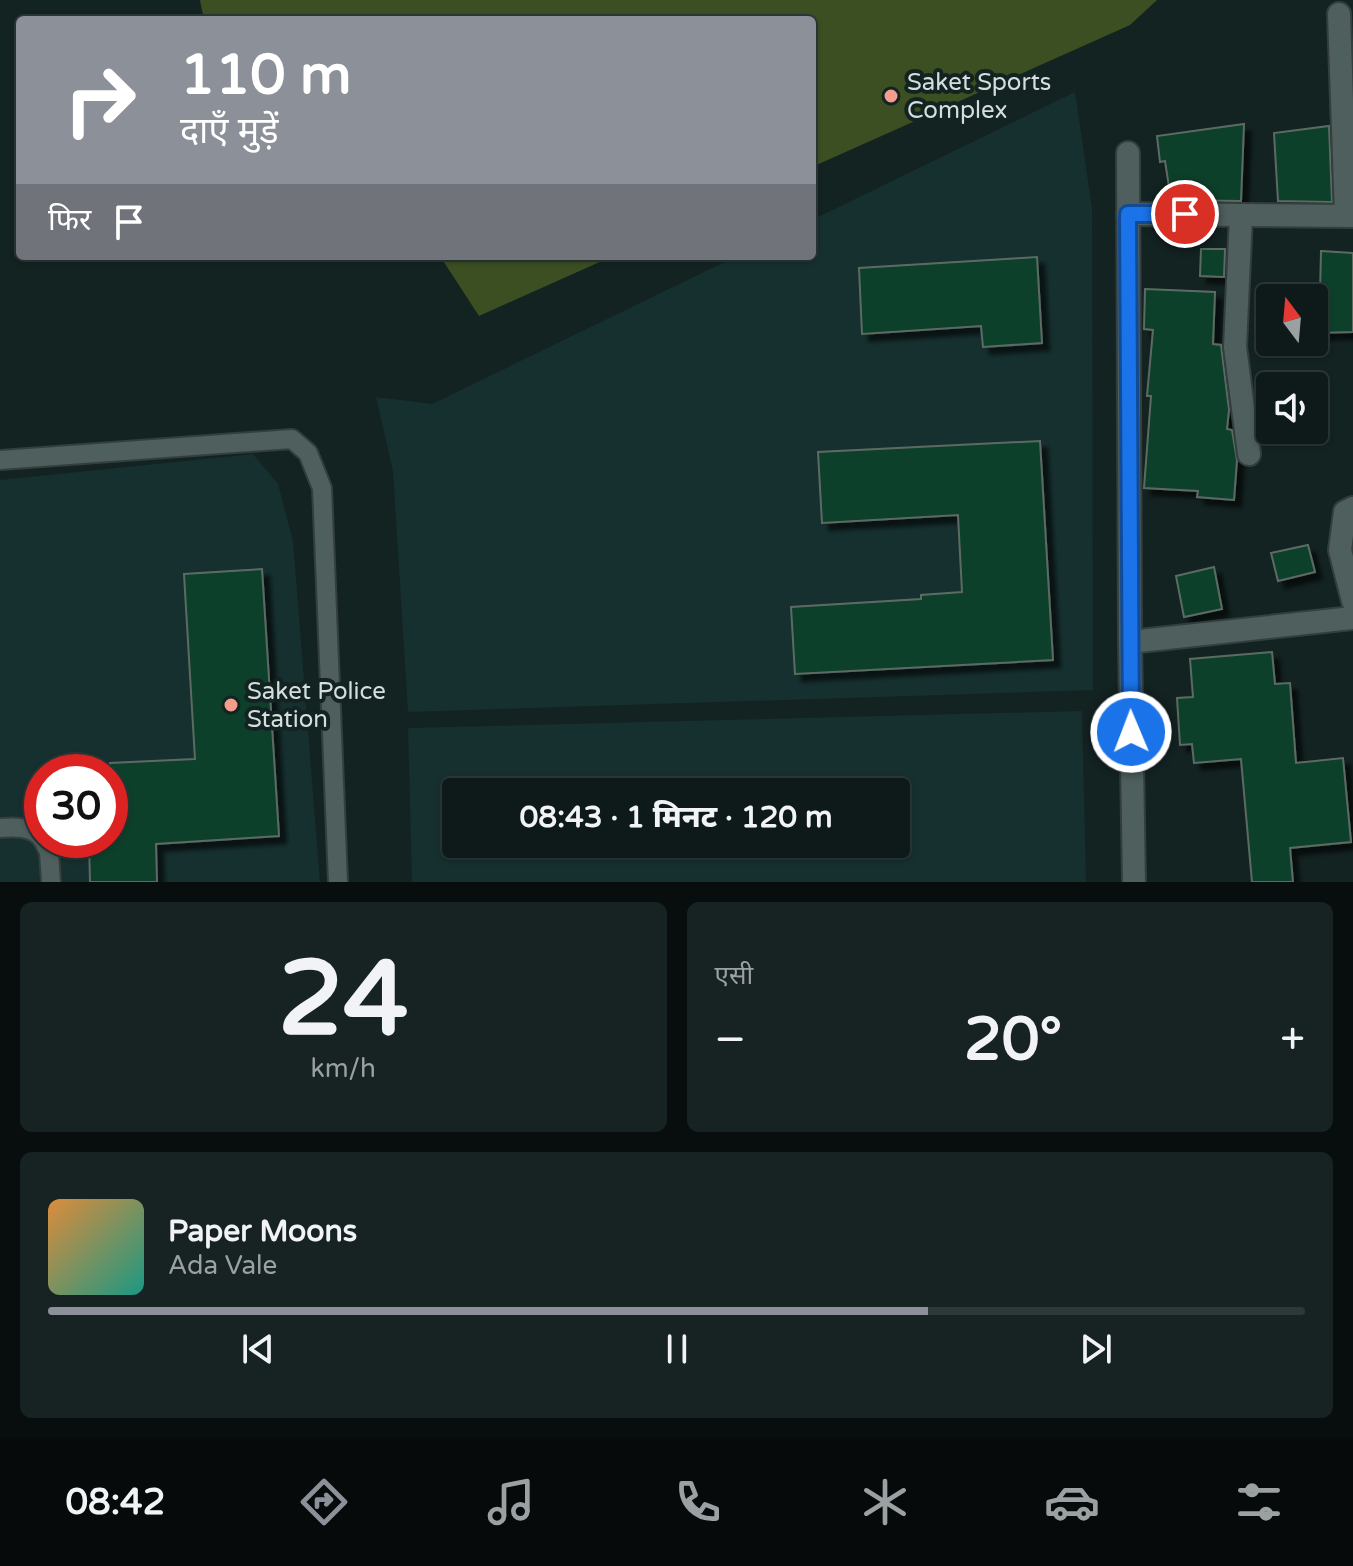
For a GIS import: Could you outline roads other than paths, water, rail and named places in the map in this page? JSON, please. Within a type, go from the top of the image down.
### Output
[{"type":"street","points":[[1128,214],[1349,216],[1339,14]]},
{"type":"street","points":[[1128,153],[1134,882]]},
{"type":"street","points":[[1241,215],[1235,347],[1249,454]]},
{"type":"street","points":[[1353,508],[1345,512],[1340,550],[1353,601]]},
{"type":"street","points":[[1130,642],[1353,618]]},
{"type":"lane","points":[[0,460],[292,439],[308,453],[322,488],[338,882]]},
{"type":"lane","points":[[0,828],[24,829]]},
{"type":"lane","points":[[49,858],[51,882]]},
{"type":"place","name":"Saket Sports Complex","points":[[891,96]]},
{"type":"place","name":"Saket Police Station","points":[[231,705]]}]
